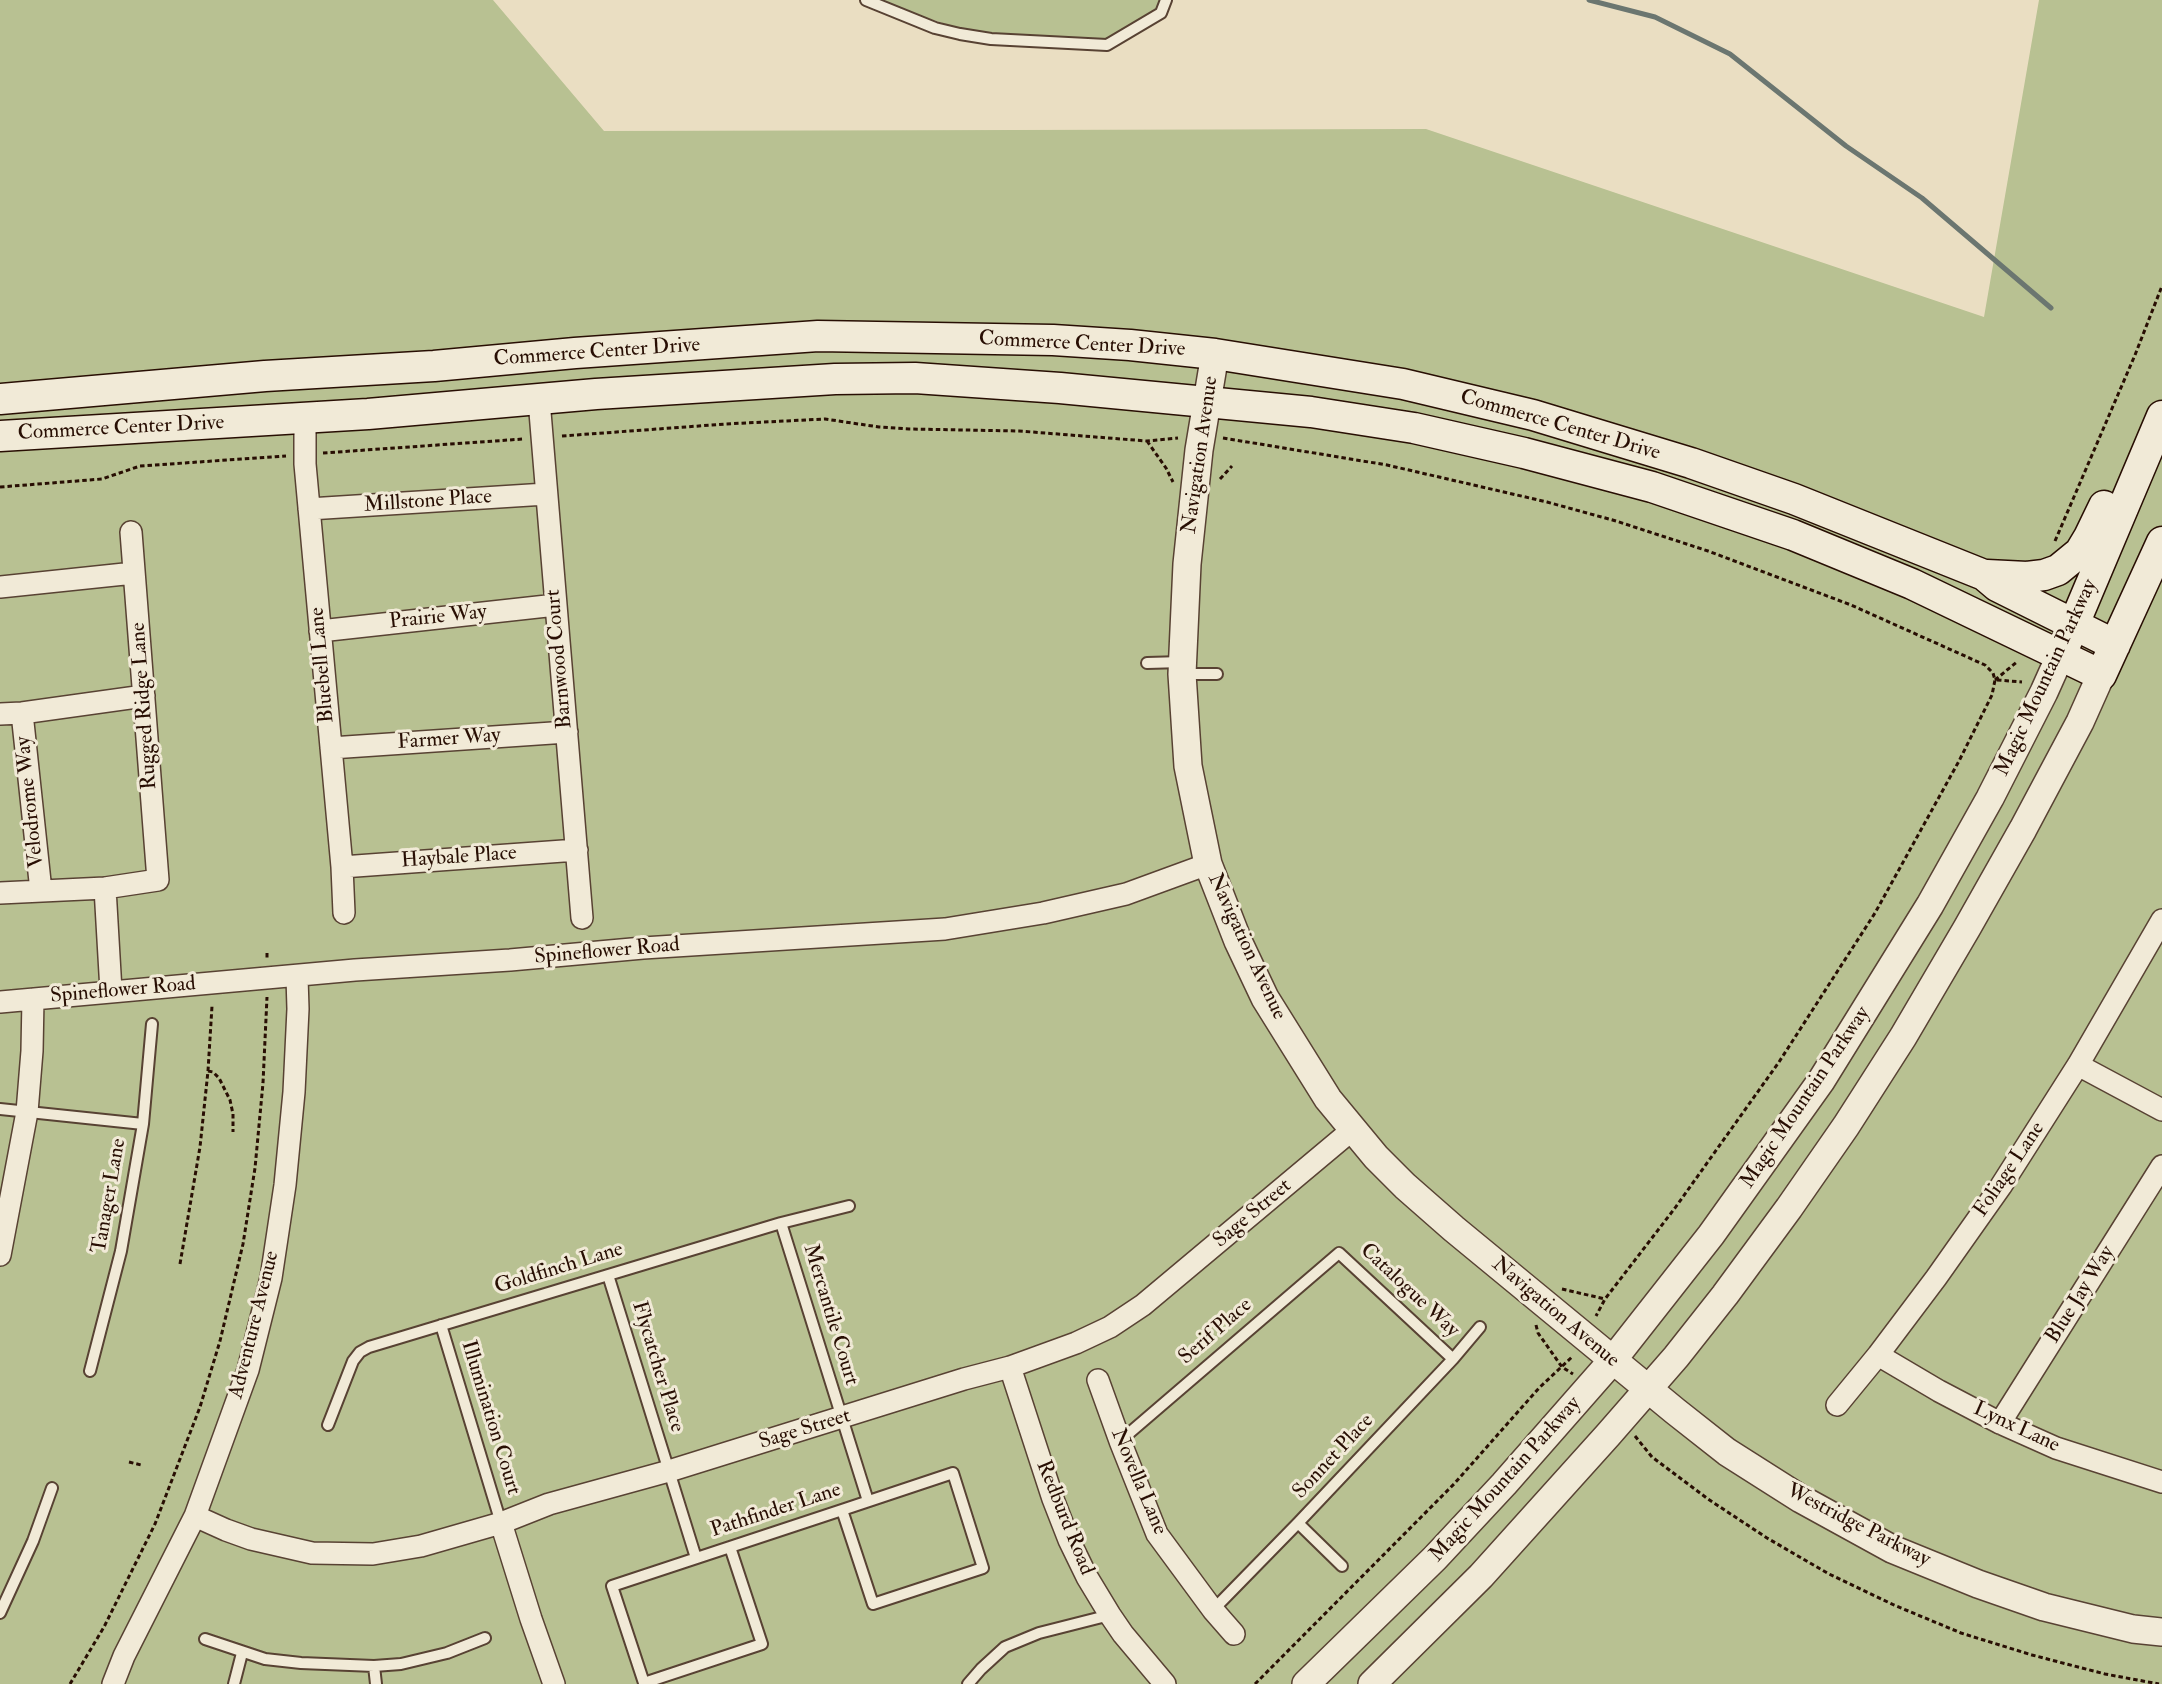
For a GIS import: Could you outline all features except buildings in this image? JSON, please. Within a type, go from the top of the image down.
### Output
[{"type":"main road","name":"Commerce Center Drive","points":[[0,399],[265,376],[434,366],[575,353],[818,336],[1053,340],[1215,354],[1403,384],[1533,415],[1691,463],[1897,539],[1984,575],[1997,585],[2115,645]]},
{"type":"main road","name":"Commerce Center Drive","points":[[0,436],[835,379],[915,378],[1060,388],[1311,411],[1414,428],[1524,453],[1652,488],[1793,535],[1912,584],[2101,675]]},
{"type":"main road","name":"Magic Mountain Parkway","points":[[2061,654],[2162,417]]},
{"type":"main road","points":[[1984,575],[2027,577],[2044,575],[2068,563],[2080,552],[2089,537],[2109,494],[2147,453]]},
{"type":"main road","name":"Magic Mountain Parkway","points":[[2101,675],[2162,542]]},
{"type":"street","name":"Navigation Avenue","points":[[1215,354],[1199,450],[1187,564],[1182,668],[1188,766],[1208,864],[1238,941],[1265,998],[1328,1099],[1352,1130],[1405,1186],[1647,1390]]},
{"type":"street","name":"Barnwood Court","points":[[539,400],[582,918]]},
{"type":"street","name":"Bluebell Lane","points":[[304,417],[309,510],[342,867],[344,913]]},
{"type":"street","name":"Millstone Place","points":[[309,510],[546,494]]},
{"type":"street","name":"Rugged Ridge Lane","points":[[105,888],[158,880],[131,532]]},
{"type":"street","points":[[0,587],[134,573]]},
{"type":"street","name":"Prairie Way","points":[[320,631],[556,605]]},
{"type":"street","name":"Magic Mountain Parkway","points":[[1306,1684],[1435,1558],[1504,1484],[1612,1361],[1711,1235],[1797,1116],[1930,905],[1990,798],[2061,654]]},
{"type":"street","name":"Magic Mountain Parkway","points":[[1372,1684],[1481,1576],[1647,1390],[1725,1295],[1783,1216],[1846,1126],[1967,928],[2080,722],[2101,675]]},
{"type":"street","points":[[0,714],[144,696]]},
{"type":"street","name":"Velodrome Way","points":[[22,713],[41,891]]},
{"type":"street","name":"Farmer Way","points":[[331,748],[567,732]]},
{"type":"street","name":"Haybale Place","points":[[342,867],[577,850]]},
{"type":"street","name":"Spineflower Road","points":[[0,1002],[355,970],[510,960],[643,948],[945,929],[1043,914],[1126,894],[1208,864]]},
{"type":"street","points":[[0,893],[105,888],[111,991]]},
{"type":"street","name":"Foliage Lane","points":[[1837,1405],[1936,1278],[2001,1186],[2078,1065],[2162,920]]},
{"type":"street","name":"Adventure Avenue","points":[[113,1684],[124,1656],[195,1516],[248,1370],[271,1278],[285,1185],[294,1092],[298,1009],[297,976]]},
{"type":"street","points":[[0,1255],[27,1112],[33,999]]},
{"type":"street","points":[[2078,1065],[2162,1110]]},
{"type":"street","name":"Sage Street","points":[[195,1516],[251,1539],[312,1553],[373,1554],[421,1546],[501,1523],[549,1504],[669,1471],[842,1419],[964,1379],[1010,1367],[1110,1327],[1143,1305],[1352,1130]]},
{"type":"street","name":"Blue Jay Way","points":[[2000,1423],[2162,1166]]},
{"type":"street","name":"Lynx Lane","points":[[1878,1355],[2000,1423],[2056,1448],[2162,1482]]},
{"type":"street","name":"Redburd Road","points":[[1010,1367],[1069,1540],[1110,1615],[1141,1657],[1165,1684]]},
{"type":"street","name":"Novella Lane","points":[[1098,1380],[1157,1534],[1234,1635]]},
{"type":"street","name":"Westridge Parkway","points":[[1647,1390],[1727,1452],[1801,1499],[1892,1549],[1977,1584],[2044,1607],[2133,1629],[2162,1632]]},
{"type":"street","points":[[501,1523],[554,1684]]},
{"type":"lane","points":[[867,0],[935,28],[960,34],[991,39],[1107,45],[1161,13],[1166,0]]},
{"type":"lane","points":[[1147,663],[1217,674]]},
{"type":"lane","name":"Tanager Lane","points":[[90,1371],[122,1251],[143,1124],[152,1024]]},
{"type":"lane","points":[[0,1109],[143,1124]]},
{"type":"lane","name":"Goldfinch Lane","points":[[328,1425],[353,1361],[360,1352],[380,1343],[781,1223],[849,1206]]},
{"type":"lane","name":"Mercantile Court","points":[[781,1223],[868,1502]]},
{"type":"lane","name":"Catalogue Way","points":[[1339,1253],[1453,1359]]},
{"type":"lane","name":"Serif Place","points":[[1120,1442],[1339,1253]]},
{"type":"lane","name":"Flycatcher Place","points":[[608,1275],[696,1558]]},
{"type":"lane","name":"Illumination Court","points":[[441,1325],[501,1523]]},
{"type":"lane","name":"Sonnet Place","points":[[1213,1610],[1453,1359],[1480,1327]]},
{"type":"lane","name":"Pathfinder Lane","points":[[644,1683],[612,1586],[953,1473],[983,1568],[873,1604],[842,1510]]},
{"type":"lane","points":[[0,1612],[33,1541],[52,1488]]},
{"type":"lane","points":[[1298,1523],[1342,1566]]},
{"type":"lane","points":[[644,1683],[762,1644],[730,1547]]},
{"type":"lane","points":[[968,1684],[1005,1647],[1039,1633],[1110,1615]]},
{"type":"lane","points":[[205,1639],[265,1659],[374,1666],[400,1664],[447,1653],[486,1638]]},
{"type":"lane","points":[[234,1684],[242,1653]]},
{"type":"lane","points":[[374,1666],[376,1684]]},
{"type":"path","points":[[2056,547],[2056,537],[2121,388],[2162,286]]},
{"type":"path","points":[[0,487],[102,479],[140,466],[825,419],[899,429],[1019,431],[1147,441],[1173,438]]},
{"type":"path","points":[[1231,438],[1387,465],[1537,499],[1616,521],[1708,551],[1851,604],[1985,665],[1993,673],[1995,688],[1988,705],[1875,913],[1818,1004],[1727,1137],[1605,1299],[1594,1320]]},
{"type":"path","points":[[1147,441],[1166,468]]},
{"type":"path","points":[[1995,680],[2019,660]]},
{"type":"path","points":[[1995,680],[2022,682]]},
{"type":"path","points":[[70,1684],[104,1627],[155,1524],[200,1407],[220,1341],[241,1256],[255,1168],[263,1094],[267,1004]]},
{"type":"path","points":[[180,1264],[200,1147],[212,1006]]},
{"type":"path","points":[[208,1071],[213,1072],[219,1078],[230,1100],[233,1132]]},
{"type":"path","points":[[1570,1289],[1605,1299]]},
{"type":"path","points":[[1538,1333],[1562,1367],[1576,1377]]},
{"type":"path","points":[[1255,1684],[1454,1484],[1539,1388],[1575,1354]]},
{"type":"path","points":[[1635,1436],[1652,1457],[1708,1499],[1767,1538],[1829,1574],[1893,1605],[1961,1633],[2032,1655],[2105,1674],[2159,1684]]},
{"type":"path","points":[[129,1462],[141,1465]]},
{"type":"green space","points":[[0,0],[493,0],[604,131],[1426,129],[1984,317],[2039,0],[2162,0],[2162,1684],[0,1684]]},
{"type":"green space","points":[[873,0],[1165,0],[1161,13],[1107,45],[991,39]]},
{"type":"waterway","points":[[1589,0],[1655,17],[1730,54],[1846,146],[1922,198],[2051,308]]}]
